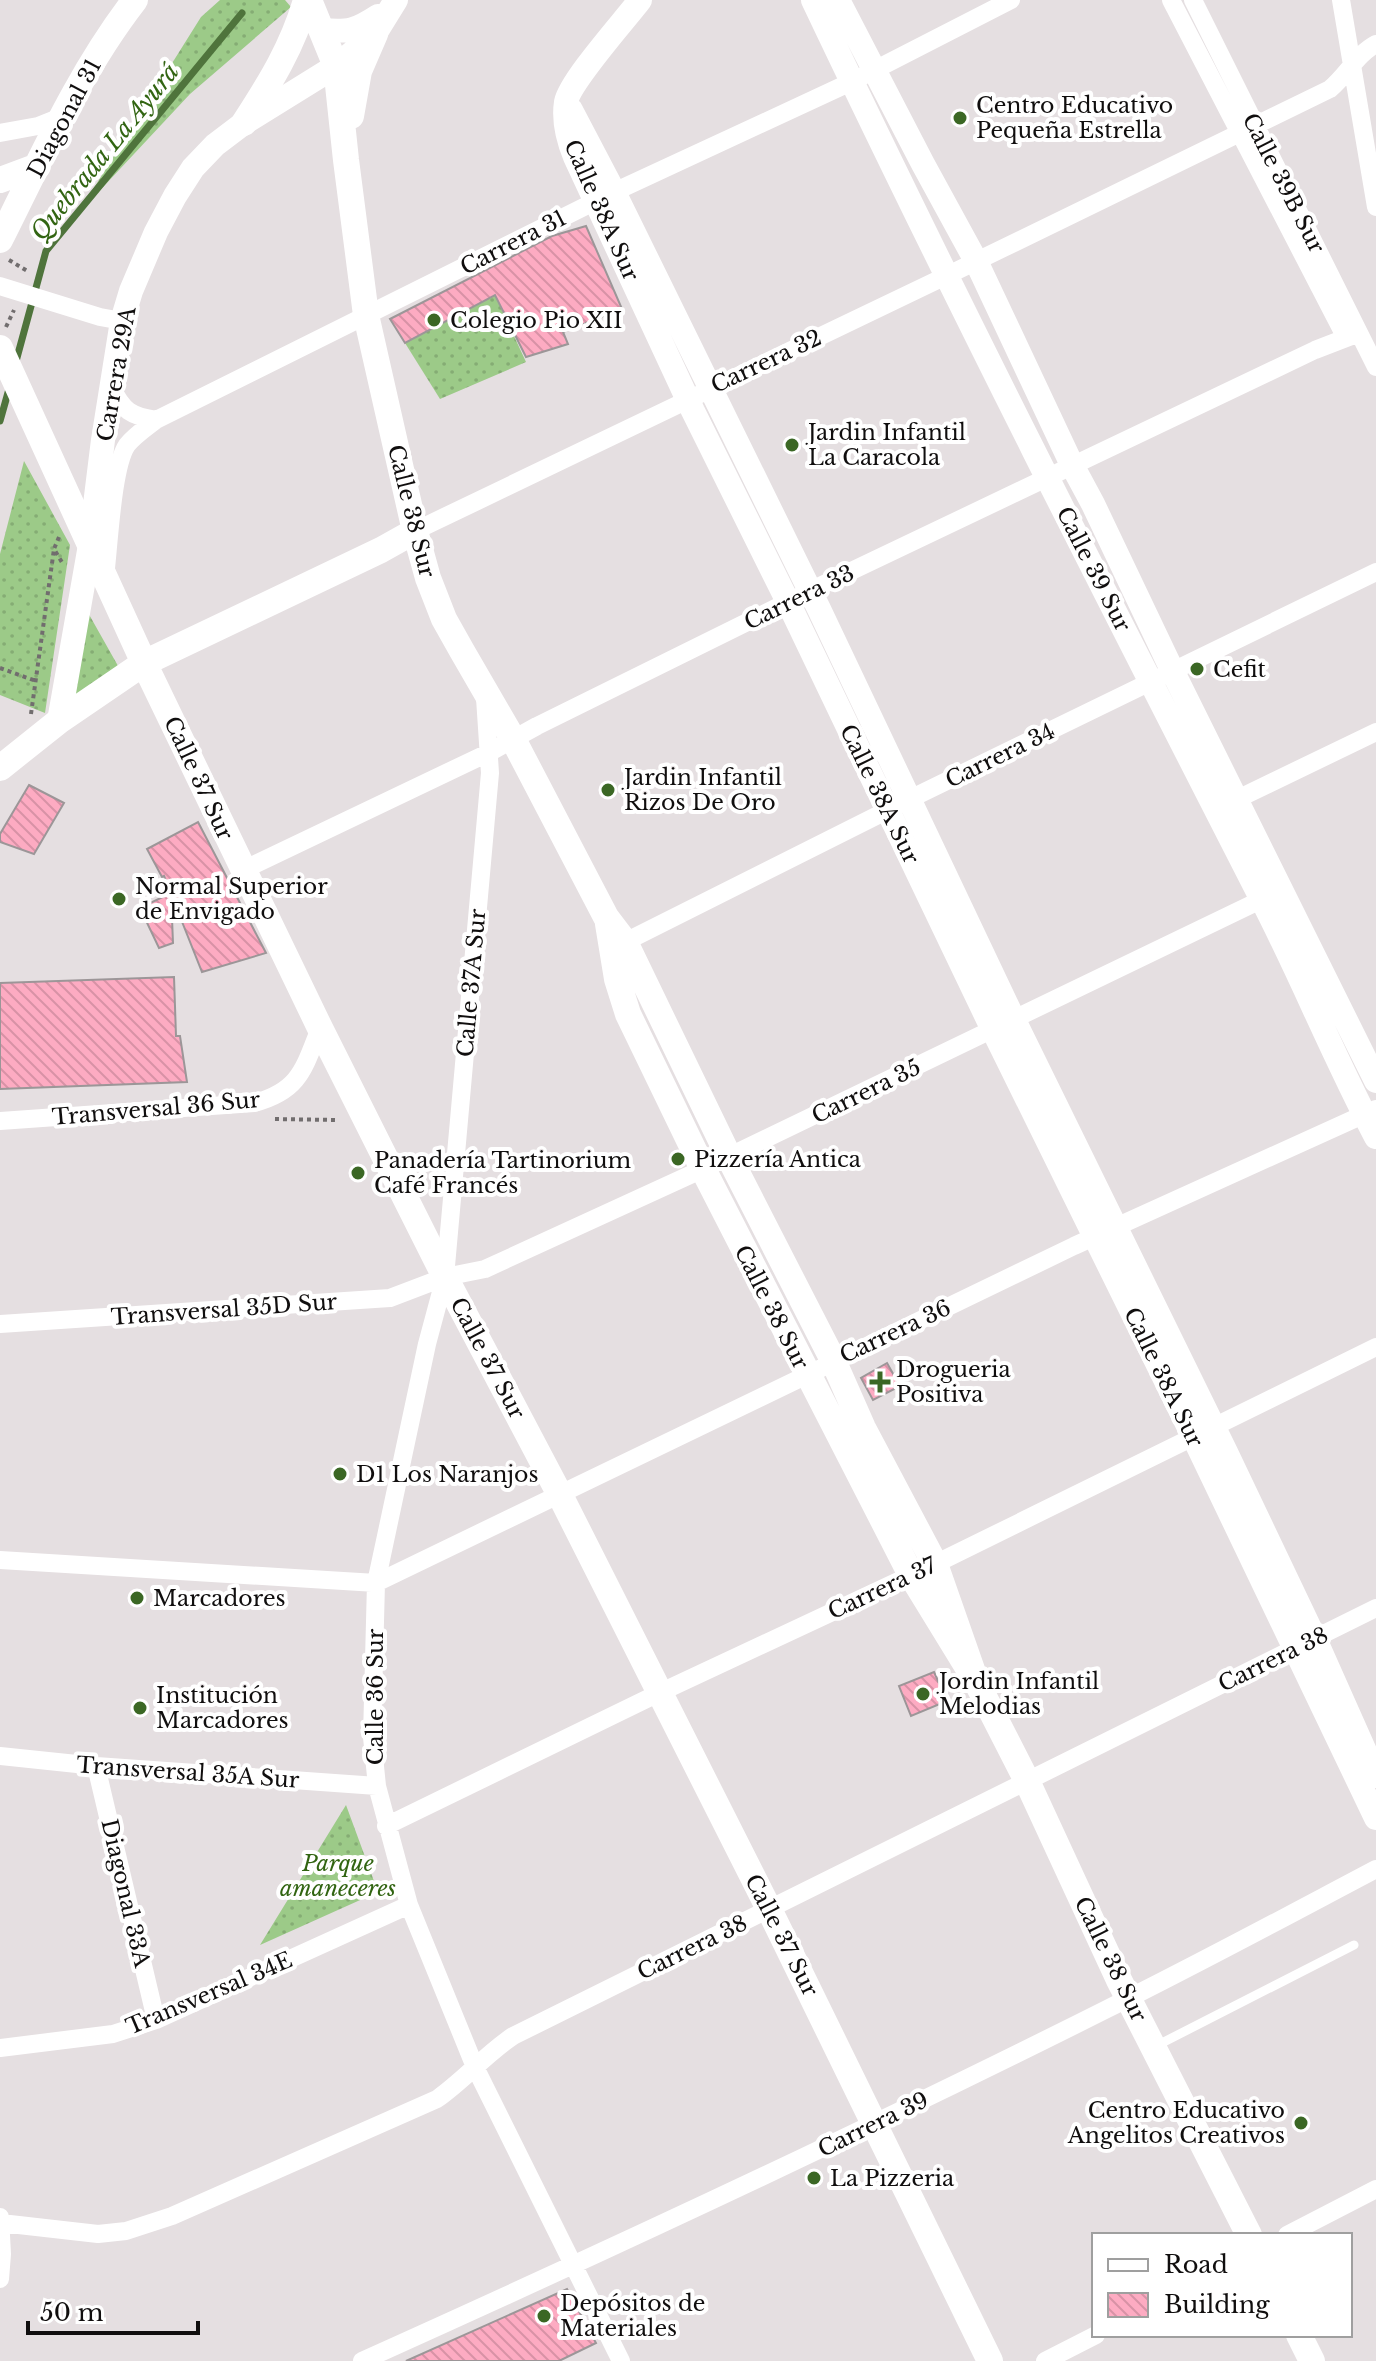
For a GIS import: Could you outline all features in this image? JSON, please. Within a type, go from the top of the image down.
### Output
[{"type":"main road","name":"Diagonal 31","points":[[0,240],[63,116],[115,26],[135,0]]},
{"type":"main road","points":[[308,0],[336,66]]},
{"type":"main road","points":[[244,123],[281,63],[308,0]]},
{"type":"main road","points":[[346,160],[358,76],[375,34]]},
{"type":"main road","name":"Calle 38 Sur","points":[[336,66],[366,315],[415,531],[444,619],[513,739],[606,917],[625,942],[729,1157],[833,1360],[863,1428],[935,1564],[976,1681]]},
{"type":"main road","points":[[0,180],[38,166]]},
{"type":"main road","name":"Calle 37 Sur","points":[[4,357],[144,663],[320,1028],[769,1909],[990,2361]]},
{"type":"main road","name":"Carrera 32","points":[[0,768],[59,721],[144,663],[415,531]]},
{"type":"main road","name":"Calle 38 Sur","points":[[606,917],[617,979],[628,1014],[703,1169],[911,1575],[976,1681],[1027,1781],[1129,1998],[1248,2233]]},
{"type":"main road","points":[[1300,2337],[1312,2361]]},
{"type":"street","name":"Calle 38A Sur","points":[[640,0],[574,84],[566,101],[567,136],[605,196],[710,387],[799,596],[1304,1644],[1376,1818]]},
{"type":"street","name":"Calle 39 Sur","points":[[813,0],[1048,476],[1162,677],[1272,895],[1376,1081]]},
{"type":"street","name":"Calle 39 Sur","points":[[838,0],[976,261],[1093,504],[1162,677]]},
{"type":"street","name":"Carrera 31","points":[[105,578],[118,467],[127,445],[156,420],[605,196],[851,82],[1011,0]]},
{"type":"street","name":"Calle 39B Sur","points":[[1171,0],[1247,128],[1352,335],[1376,367]]},
{"type":"street","name":"Calle 39B Sur","points":[[1193,0],[1247,128]]},
{"type":"street","points":[[1341,0],[1376,207]]},
{"type":"street","points":[[322,30],[356,30],[393,4]]},
{"type":"street","points":[[375,34],[393,4]]},
{"type":"street","name":"Carrera 29A","points":[[59,721],[90,545],[112,388],[111,319],[131,291],[156,232],[193,168],[215,145],[244,123],[336,66],[375,34]]},
{"type":"street","name":"Carrera 32","points":[[415,531],[1330,89],[1351,65],[1376,44]]},
{"type":"street","points":[[0,133],[38,126],[63,116]]},
{"type":"street","name":"Calle 38A Sur","points":[[605,196],[687,398],[799,596]]},
{"type":"street","points":[[0,286],[111,319]]},
{"type":"street","name":"Carrera 33","points":[[243,870],[490,752],[799,596],[1352,335]]},
{"type":"street","points":[[112,388],[118,402],[127,411],[137,417],[156,420]]},
{"type":"street","name":"Carrera 34","points":[[625,942],[899,804],[1376,572]]},
{"type":"street","name":"Calle 37A Sur","points":[[445,1277],[490,773],[485,690]]},
{"type":"street","points":[[1226,804],[1376,732]]},
{"type":"street","name":"Calle 39 Sur","points":[[1272,895],[1370,1112],[1376,1137]]},
{"type":"street","name":"Carrera 35","points":[[445,1277],[485,1269],[729,1157],[1272,895]]},
{"type":"street","name":"Transversal 36 Sur","points":[[0,1121],[254,1103],[272,1099],[285,1092],[297,1079],[320,1028]]},
{"type":"street","name":"Carrera 36","points":[[376,1583],[833,1360],[1370,1112]]},
{"type":"street","name":"Transversal 35D Sur","points":[[0,1324],[390,1298],[445,1277]]},
{"type":"street","name":"Calle 36 Sur","points":[[445,1277],[427,1344],[376,1583],[372,1737],[377,1786],[409,1905],[475,2067],[621,2361]]},
{"type":"street","name":"Carrera 37","points":[[386,1826],[659,1693],[935,1564],[1376,1347]]},
{"type":"street","points":[[0,1560],[376,1583]]},
{"type":"street","name":"Carrera 38","points":[[1,2220],[98,2234],[126,2231],[172,2216],[437,2099],[458,2084],[491,2051],[513,2036],[1376,1608]]},
{"type":"street","name":"Calle 38A Sur","points":[[1304,1644],[1376,1776]]},
{"type":"street","name":"Transversal 35A Sur","points":[[0,1756],[377,1786]]},
{"type":"street","name":"Diagonal 33A","points":[[96,1766],[156,2020]]},
{"type":"street","name":"Carrera 39","points":[[362,2361],[572,2267],[876,2124],[1129,1998],[1376,1869]]},
{"type":"street","name":"Transversal 34E","points":[[0,2048],[113,2034],[156,2020],[409,1905]]},
{"type":"street","points":[[1291,2233],[1376,2189]]},
{"type":"street","points":[[0,2279],[1,2220]]},
{"type":"street","points":[[1045,2361],[1092,2337]]},
{"type":"lane","points":[[1154,2047],[1354,1945]]},
{"type":"path","points":[[31,717],[54,549]]},
{"type":"path","points":[[0,668],[36,681]]},
{"type":"path","points":[[275,1119],[367,1120]]},
{"type":"green space","points":[[220,0],[285,0],[291,7],[190,94],[77,215],[201,17]]},
{"type":"green space","points":[[495,295],[526,362],[440,399],[405,343]]},
{"type":"green space","points":[[24,461],[70,545],[45,713],[0,695],[0,554]]},
{"type":"green space","points":[[82,602],[122,673],[65,702]]},
{"type":"green space","name":"Parque amaneceres","points":[[346,1805],[378,1892],[260,1945]]},
{"type":"building","points":[[586,226],[622,309],[563,332],[568,344],[526,357],[495,295],[405,343],[390,319],[552,236]]},
{"type":"building","points":[[29,785],[64,803],[34,854],[0,842],[0,834]]},
{"type":"building","points":[[198,822],[266,953],[202,972],[171,894],[173,943],[159,948],[140,908],[171,893],[147,849]]},
{"type":"building","points":[[174,977],[176,1036],[180,1036],[187,1082],[0,1089],[0,983]]},
{"type":"building","name":"Drogueria Positiva","points":[[887,1363],[900,1386],[873,1400],[861,1378]]},
{"type":"building","name":"Jordin Infantil Melodias","points":[[934,1672],[947,1701],[911,1716],[899,1686]]},
{"type":"building","name":"Depósitos de Materiales","points":[[567,2289],[596,2343],[559,2361],[406,2361]]},
{"type":"waterway","name":"Quebrada La Ayurá","points":[[15,365],[46,251],[242,13]]},
{"type":"waterway","name":"Quebrada La Ayurá","points":[[0,421],[9,389]]},
{"type":"place","name":"Centro Educativo Pequeña Estrella","points":[[960,118]]},
{"type":"place","name":"Colegio Pio XII","points":[[434,320]]},
{"type":"place","name":"Jardin Infantil La Caracola","points":[[792,445]]},
{"type":"place","name":"Cefit","points":[[1197,669]]},
{"type":"place","name":"Jardin Infantil Rizos De Oro","points":[[608,790]]},
{"type":"place","name":"Normal Superior de Envigado","points":[[119,899]]},
{"type":"place","name":"Pizzería Antica","points":[[678,1159]]},
{"type":"place","name":"Panadería Tartinorium Café Francés","points":[[358,1173]]},
{"type":"place","name":"Drogueria Positiva","points":[[880,1382]]},
{"type":"place","name":"D1 Los Naranjos","points":[[340,1474]]},
{"type":"place","name":"Marcadores","points":[[137,1598]]},
{"type":"place","name":"Jordin Infantil Melodias","points":[[923,1694]]},
{"type":"place","name":"Institución Marcadores","points":[[140,1708]]},
{"type":"place","name":"Centro Educativo Angelitos Creativos","points":[[1301,2123]]},
{"type":"place","name":"La Pizzeria","points":[[814,2178]]},
{"type":"place","name":"Depósitos de Materiales","points":[[544,2316]]}]
